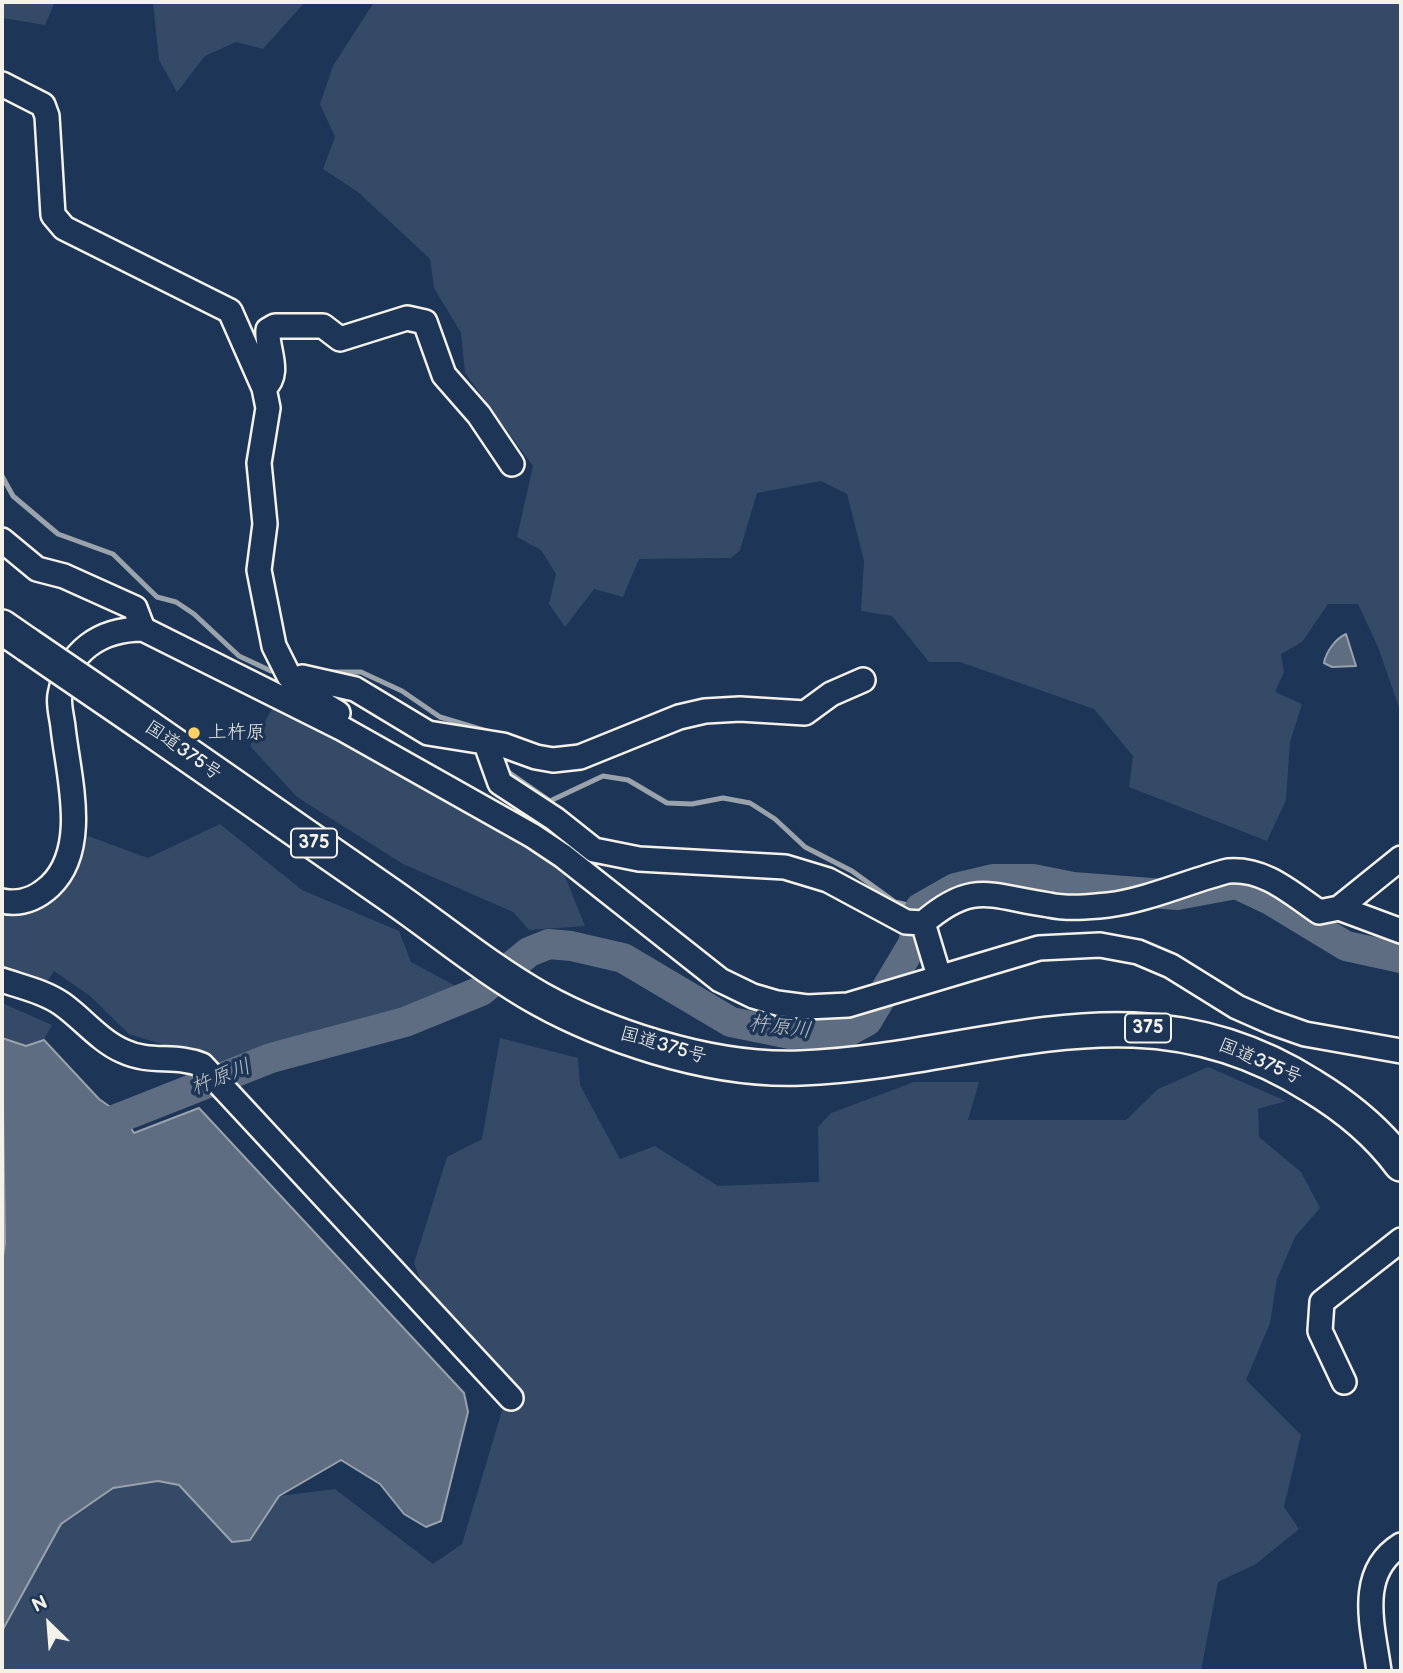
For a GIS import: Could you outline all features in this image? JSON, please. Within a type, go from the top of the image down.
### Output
[{"type":"highway","name":"国道375号","points":[[15,636],[539,998],[638,1041],[710,1060],[754,1068],[856,1064],[1055,1031],[1145,1028],[1220,1042],[1290,1071],[1359,1120],[1399,1156]]},
{"type":"street","points":[[2,84],[43,105],[47,116],[53,215],[64,228],[80,239],[162,274],[230,311],[264,388],[268,408],[259,463],[265,524],[259,570],[274,646],[288,673],[301,690],[331,706],[345,720],[343,729]]},
{"type":"street","points":[[264,388],[270,382],[273,364],[268,330],[275,326],[323,326],[340,339],[407,318],[425,322],[444,375],[479,415],[512,464]]},
{"type":"street","points":[[2,540],[37,569],[64,576],[135,608],[143,629]]},
{"type":"street","points":[[2,901],[12,903],[35,899],[57,879],[67,860],[73,822],[60,696],[71,665],[81,650],[107,633],[143,629],[343,729],[533,836],[563,856],[720,980],[753,996],[807,1007],[848,1005],[883,997],[939,976],[1039,948],[1100,945],[1138,953],[1171,966],[1237,1007],[1282,1026],[1305,1034],[1401,1051]]},
{"type":"street","points":[[288,673],[355,689],[428,733],[494,744],[553,760],[580,757],[679,717],[705,711],[740,709],[805,713],[831,694],[863,680]]},
{"type":"street","points":[[494,744],[499,783],[555,819],[594,850],[639,859],[785,867],[828,880],[906,922],[923,923],[937,911],[975,893],[994,893],[1049,906],[1111,904],[1228,871],[1245,869],[1268,877],[1318,912],[1339,908],[1401,858]]},
{"type":"street","points":[[1339,908],[1401,931]]},
{"type":"street","points":[[923,923],[939,976]]},
{"type":"street","points":[[2,980],[54,999],[103,1038],[130,1054],[158,1060],[185,1058],[202,1065],[511,1398]]},
{"type":"street","points":[[1343,1382],[1320,1331],[1322,1302],[1401,1240]]},
{"type":"street","points":[[1379,1671],[1370,1593],[1382,1559],[1401,1545]]},
{"type":"shaded area","points":[[2,2],[55,2],[45,25],[2,18]]},
{"type":"shaded area","points":[[153,2],[305,2],[263,49],[236,42],[205,56],[177,92],[159,60]]},
{"type":"shaded area","points":[[374,2],[1401,2],[1401,713],[1378,647],[1358,604],[1328,604],[1302,642],[1281,654],[1284,672],[1275,692],[1302,704],[1290,742],[1286,800],[1267,841],[1129,787],[1133,756],[1094,709],[960,662],[929,662],[892,616],[861,611],[864,561],[847,494],[821,481],[757,493],[740,550],[731,558],[639,559],[623,597],[594,589],[565,627],[549,604],[556,574],[541,550],[517,537],[533,466],[465,373],[461,333],[434,288],[430,259],[358,192],[323,169],[335,137],[320,104],[333,66]]},
{"type":"shaded area","points":[[1346,634],[1356,666],[1332,667],[1324,663],[1332,646]]},
{"type":"shaded area","points":[[274,706],[512,835],[562,869],[585,926],[529,930],[513,912],[403,864],[297,797],[250,746]]},
{"type":"shaded area","points":[[220,824],[302,890],[399,931],[411,962],[463,990],[396,1014],[227,1065],[129,1034],[90,996],[54,971],[45,985],[2,971],[2,910],[37,905],[60,891],[76,869],[88,836],[148,858]]},
{"type":"shaded area","points":[[2,1003],[52,1025],[44,1040],[26,1046],[2,1038]]},
{"type":"shaded area","points":[[2,1038],[26,1046],[44,1040],[99,1099],[123,1116],[134,1133],[199,1108],[464,1393],[468,1412],[441,1521],[426,1527],[404,1514],[380,1484],[341,1460],[279,1496],[250,1540],[232,1542],[179,1485],[158,1481],[113,1488],[61,1524],[2,1631],[2,1263],[5,1243]]},
{"type":"shaded area","points":[[500,1038],[578,1058],[580,1085],[620,1159],[655,1146],[718,1186],[819,1182],[818,1127],[831,1113],[914,1082],[979,1082],[968,1120],[1126,1120],[1158,1089],[1208,1067],[1286,1101],[1258,1109],[1259,1137],[1301,1172],[1320,1208],[1295,1237],[1277,1279],[1270,1323],[1246,1380],[1301,1435],[1284,1507],[1299,1529],[1256,1564],[1218,1582],[1201,1671],[2,1671],[3,1626],[61,1524],[112,1488],[158,1481],[179,1485],[232,1542],[250,1540],[279,1496],[335,1489],[433,1564],[462,1544],[510,1384],[427,1297],[414,1263],[447,1157],[482,1139]]},
{"type":"waterway","points":[[2,476],[13,496],[58,534],[113,554],[157,597],[176,602],[194,614],[239,656],[271,671],[281,670]]},
{"type":"waterway","points":[[329,672],[361,672],[402,691],[440,717],[490,732],[491,735]]},
{"type":"waterway","points":[[504,769],[550,801],[603,776],[628,780],[667,803],[692,804],[723,798],[750,803],[775,819],[805,847],[852,871],[895,902],[920,908]]},
{"type":"waterway","name":"杵原川","points":[[114,1120],[271,1058],[405,1022],[481,991],[529,952],[549,944],[571,946],[623,958],[731,1022],[790,1034],[845,1033],[867,1021],[913,944],[920,908],[955,888],[993,879],[1033,879],[1073,887],[1177,895],[1236,884],[1270,900],[1346,946],[1401,958]]},
{"type":"place","name":"上杵原","points":[[194,733]]}]
